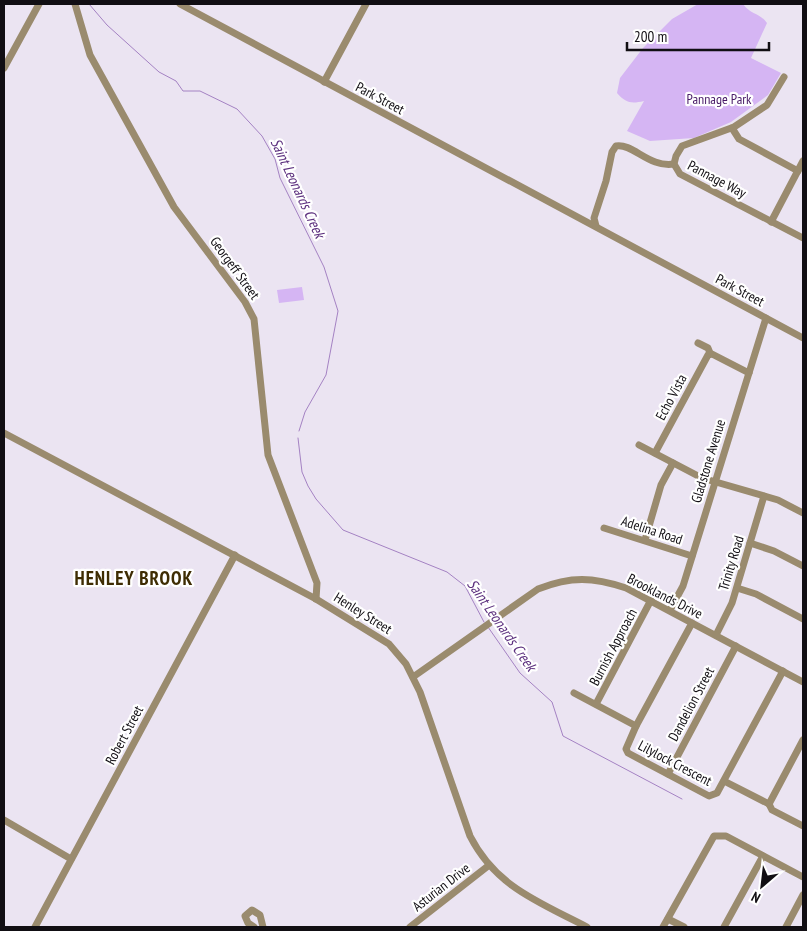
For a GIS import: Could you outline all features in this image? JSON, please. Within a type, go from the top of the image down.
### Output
[{"type":"street","points":[[4,68],[39,4]]},
{"type":"street","name":"Georgeff Street","points":[[75,4],[90,55],[174,206],[245,302],[254,319],[268,455],[317,583],[316,599]]},
{"type":"street","name":"Park Street","points":[[180,4],[612,236]]},
{"type":"street","points":[[324,82],[366,4]]},
{"type":"street","name":"Pannage Way","points":[[784,78],[767,105],[732,128],[682,146],[674,164],[680,174],[803,238]]},
{"type":"street","points":[[732,128],[739,139],[798,171]]},
{"type":"street","points":[[596,226],[594,218],[606,181],[612,152],[616,146],[628,148],[658,165],[674,164]]},
{"type":"street","points":[[771,222],[803,161]]},
{"type":"street","name":"Park Street","points":[[570,213],[582,222],[612,236],[803,338]]},
{"type":"street","name":"Gladstone Avenue","points":[[670,610],[683,586],[766,318]]},
{"type":"street","points":[[698,343],[708,348],[710,354],[749,373]]},
{"type":"street","name":"Echo Vista","points":[[656,453],[710,354]]},
{"type":"street","name":"Henley Street","points":[[4,433],[316,599],[389,644],[413,677],[470,836],[488,866],[516,889],[587,927]]},
{"type":"street","points":[[639,444],[672,463],[715,482],[782,502],[803,513]]},
{"type":"street","points":[[645,540],[661,485],[672,463]]},
{"type":"street","name":"Trinity Road","points":[[716,635],[729,610],[737,588],[764,496]]},
{"type":"street","name":"Adelina Road","points":[[604,528],[692,556]]},
{"type":"street","points":[[750,543],[774,551],[803,566]]},
{"type":"street","name":"Robert Street","points":[[35,927],[235,555]]},
{"type":"street","name":"Brooklands Drive","points":[[413,677],[538,589],[558,581],[595,580],[626,588],[652,600],[803,682]]},
{"type":"street","points":[[737,588],[761,597],[803,619]]},
{"type":"street","name":"Burnish Approach","points":[[596,704],[652,600]]},
{"type":"street","name":"Lilylock Crescent","points":[[692,623],[626,746],[628,752],[668,774],[712,797],[718,793],[783,671]]},
{"type":"street","name":"Dandelion Street","points":[[668,774],[736,646]]},
{"type":"street","points":[[574,693],[636,726]]},
{"type":"street","points":[[769,804],[803,740]]},
{"type":"street","points":[[724,781],[769,804],[772,810],[803,826]]},
{"type":"street","points":[[4,820],[71,859]]},
{"type":"street","points":[[663,927],[714,836],[726,836],[803,877]]},
{"type":"street","points":[[724,927],[763,856]]},
{"type":"street","name":"Asturian Drive","points":[[410,927],[488,866]]},
{"type":"street","points":[[786,927],[803,895]]},
{"type":"street","points":[[254,927],[248,923],[245,916],[252,910],[260,915],[263,927]]},
{"type":"street","points":[[668,919],[684,927]]},
{"type":"green space","name":"Pannage Park","points":[[698,4],[743,4],[761,17],[767,23],[751,58],[781,73],[768,95],[731,122],[694,138],[650,141],[627,131],[644,101],[629,102],[620,96],[617,93],[620,78],[643,48],[672,19]]},
{"type":"green space","points":[[302,287],[304,300],[279,303],[277,290]]},
{"type":"waterway","name":"Saint Leonards Creek","points":[[89,4],[107,25],[159,72],[176,81],[183,91],[200,91],[237,109],[262,136],[275,159],[280,178],[324,267],[338,311],[326,375],[305,412],[299,431]]},
{"type":"waterway","name":"Saint Leonards Creek","points":[[298,438],[302,472],[308,486],[316,499],[343,530],[447,572],[465,586],[484,622]]},
{"type":"waterway","name":"Saint Leonards Creek","points":[[488,627],[520,673],[552,702],[563,736],[682,799]]},
{"type":"district","name":"HENLEY BROOK","points":[[134,578]]}]
